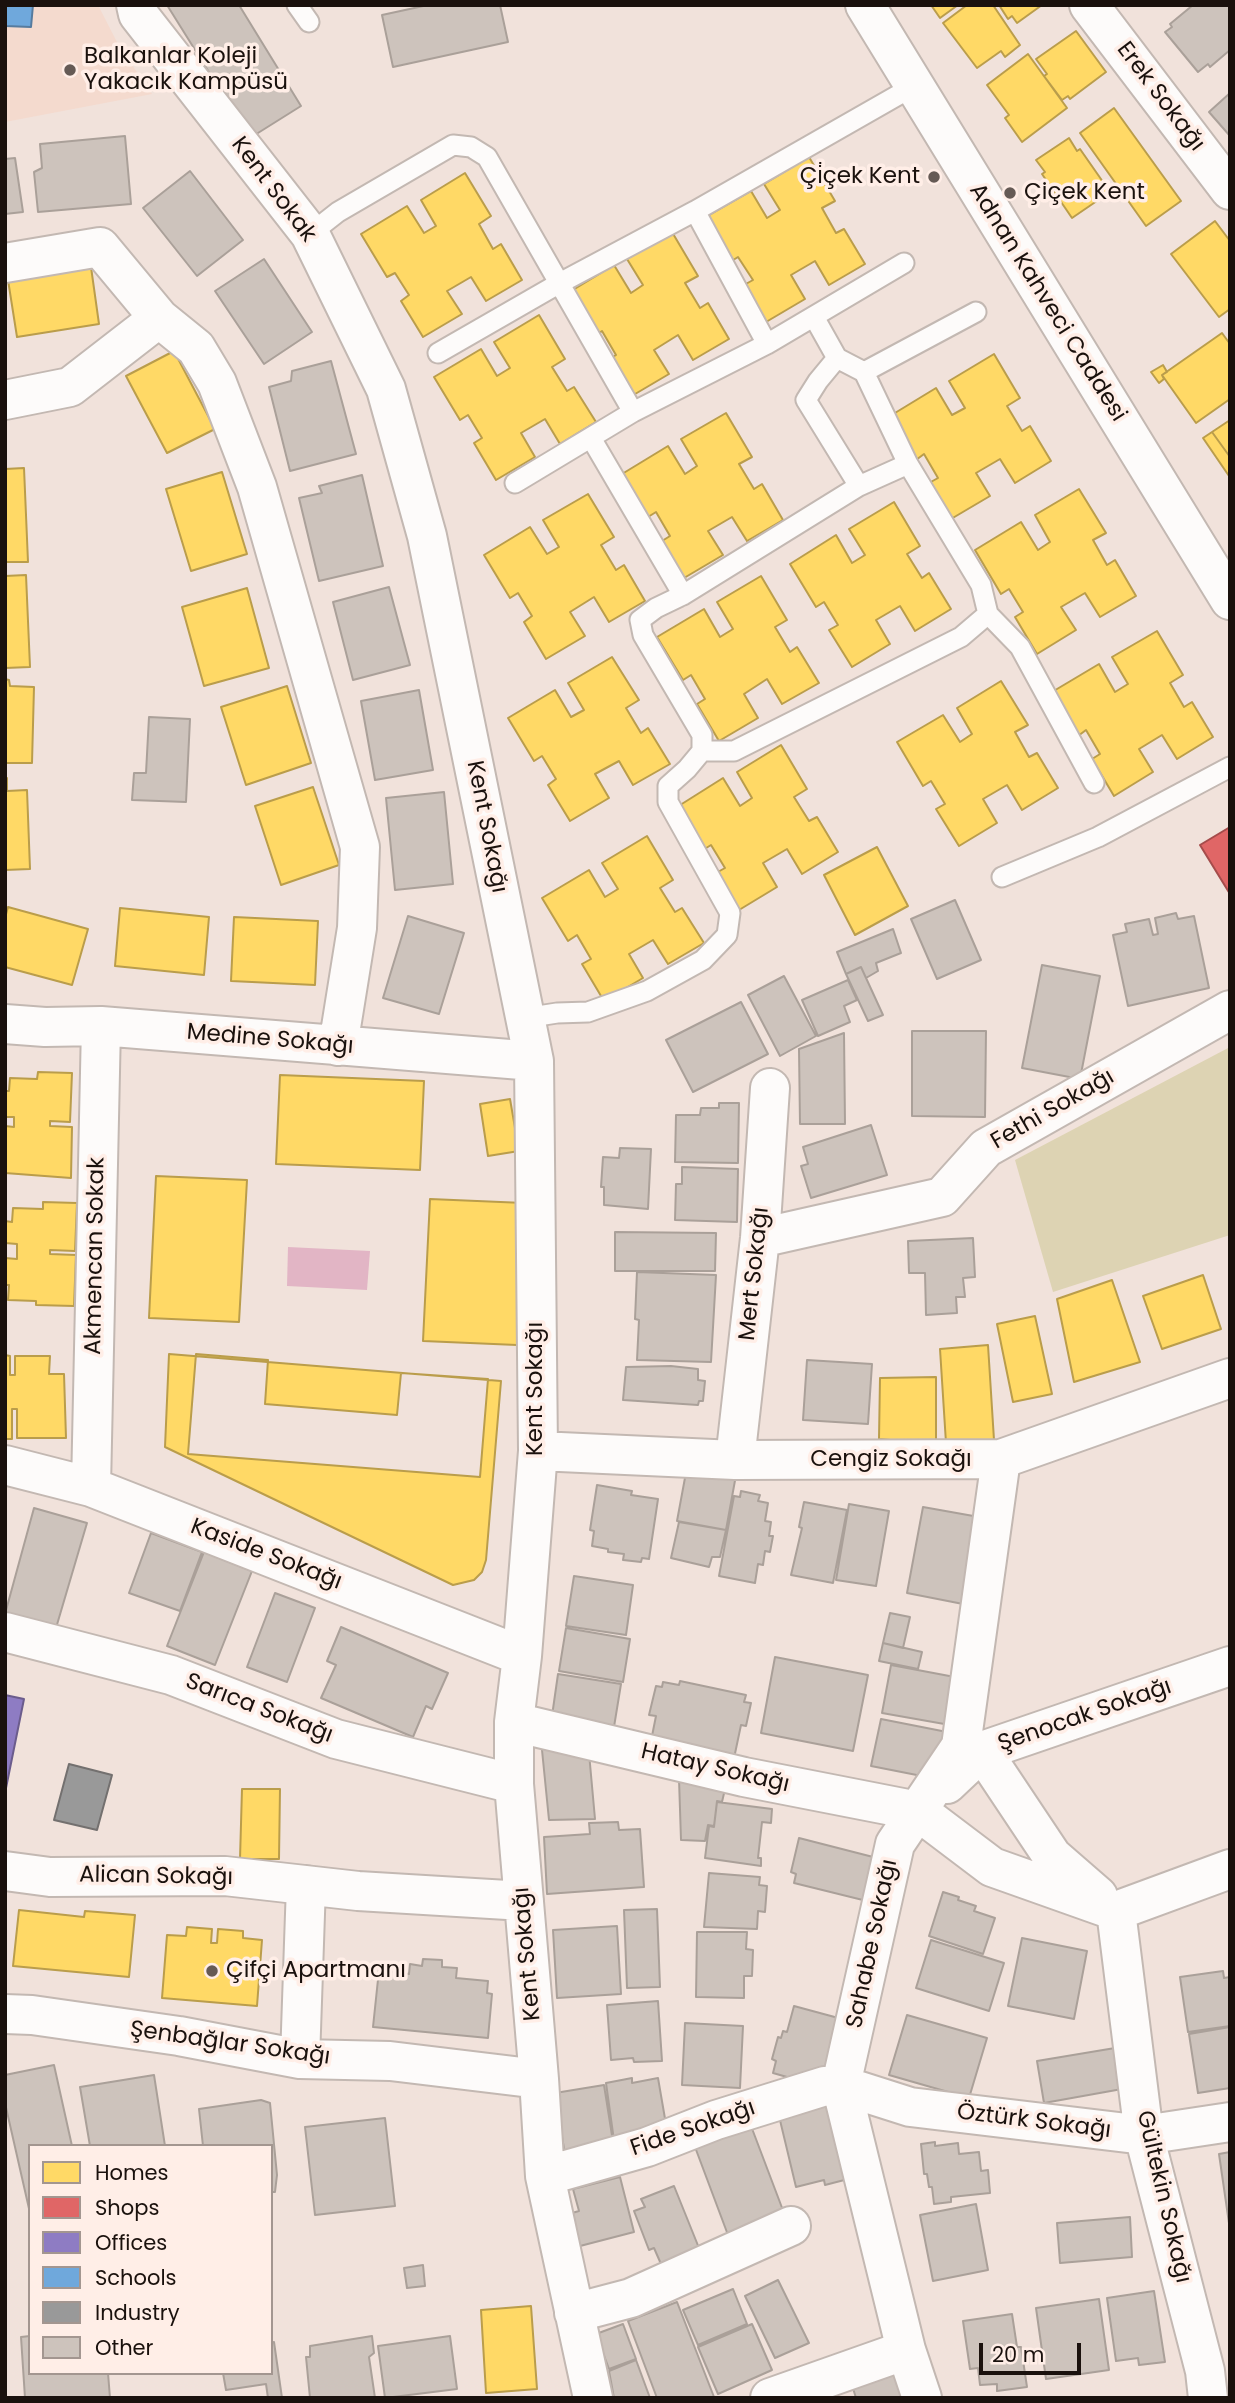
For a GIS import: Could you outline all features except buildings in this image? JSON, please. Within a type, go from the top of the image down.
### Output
[{"type":"street","name":"Kent Sokak","points":[[136,5],[138,14],[310,234],[386,389]]},
{"type":"street","name":"Adnan Kahveci Caddesi","points":[[865,5],[1230,600]]},
{"type":"street","name":"Erek Sokağı","points":[[1089,5],[1230,190]]},
{"type":"street","points":[[5,263],[100,247],[159,318],[196,348],[218,383],[252,474],[360,847],[357,928],[338,1046]]},
{"type":"street","points":[[5,400],[70,387],[159,318]]},
{"type":"street","name":"Kent Sokağı","points":[[386,389],[427,536],[534,1061],[538,1451],[522,1656],[514,1722],[514,1784],[545,2176],[574,2313],[585,2397]]},
{"type":"street","name":"Fethi Sokağı","points":[[760,1238],[942,1197],[986,1148],[1230,1010]]},
{"type":"street","name":"Medine Sokağı","points":[[5,1024],[45,1027],[101,1026],[534,1061]]},
{"type":"street","name":"Akmencan Sokak","points":[[91,1487],[101,1026]]},
{"type":"street","name":"Mert Sokağı","points":[[735,1460],[760,1238],[770,1088]]},
{"type":"street","name":"Cengiz Sokağı","points":[[538,1451],[735,1460],[1001,1459],[1230,1377]]},
{"type":"street","name":"Sahabe Sokağı","points":[[922,2398],[906,2350],[841,2085],[895,1844],[961,1746],[1001,1459]]},
{"type":"street","name":"Kaside Sokağı","points":[[5,1465],[91,1487],[522,1656]]},
{"type":"street","name":"Sarıca Sokağı","points":[[5,1632],[171,1675],[336,1739],[514,1784]]},
{"type":"street","name":"Şenocak Sokağı","points":[[918,1811],[982,1751],[1230,1667]]},
{"type":"street","name":"Hatay Sokağı","points":[[514,1722],[744,1777],[918,1811]]},
{"type":"street","points":[[982,1751],[1052,1856],[1116,1911]]},
{"type":"street","points":[[918,1811],[992,1867],[1116,1911],[1230,1869]]},
{"type":"street","name":"Alican Sokağı","points":[[5,1871],[50,1877],[225,1876],[524,1902]]},
{"type":"street","points":[[300,2059],[306,1885]]},
{"type":"street","name":"Gültekin Sokağı","points":[[1116,1911],[1144,2135],[1214,2379]]},
{"type":"street","name":"Şenbağlar Sokağı","points":[[5,2014],[33,2015],[179,2036],[300,2059],[390,2062],[539,2079]]},
{"type":"street","name":"Öztürk Sokağı","points":[[841,2085],[910,2107],[1144,2135],[1230,2122]]},
{"type":"street","name":"Fide Sokağı","points":[[545,2176],[647,2147],[716,2120],[825,2086],[841,2085]]},
{"type":"street","points":[[574,2313],[631,2298],[791,2226]]},
{"type":"street","points":[[770,2398],[906,2350]]},
{"type":"lane","points":[[297,5],[309,22]]},
{"type":"lane","points":[[438,353],[914,86]]},
{"type":"lane","points":[[310,234],[338,212],[453,145],[471,147],[487,158],[633,412]]},
{"type":"lane","points":[[695,211],[767,344]]},
{"type":"lane","points":[[515,483],[633,412],[767,344],[904,264]]},
{"type":"lane","points":[[864,372],[976,312]]},
{"type":"lane","points":[[814,317],[838,358],[864,372],[908,464],[981,585],[988,614],[1020,647],[1094,783]]},
{"type":"lane","points":[[838,358],[806,400],[859,486]]},
{"type":"lane","points":[[591,438],[683,595]]},
{"type":"lane","points":[[525,1018],[588,1012],[647,991],[703,960],[727,934],[730,914],[668,802],[668,786],[702,751],[702,735],[643,635],[640,620],[859,486],[908,464]]},
{"type":"lane","points":[[702,751],[734,751],[961,637],[988,614]]},
{"type":"lane","points":[[1002,877],[1098,836],[1230,767]]},
{"type":"shaded area","name":"Balkanlar Koleji Yakacık Kampüsü","points":[[5,5],[98,5],[119,46],[152,94],[5,122]]},
{"type":"shaded area","points":[[1230,1047],[1230,1235],[1053,1292],[1015,1160]]},
{"type":"shaded area","points":[[288,1247],[370,1251],[367,1290],[287,1286]]},
{"type":"place","name":"Balkanlar Koleji Yakacık Kampüsü","points":[[70,70]]},
{"type":"place","name":"Çi̇çek Kent","points":[[934,177]]},
{"type":"place","name":"Çiçek Kent","points":[[1010,193]]},
{"type":"place","name":"Çifçi Apartmanı","points":[[212,1971]]}]
